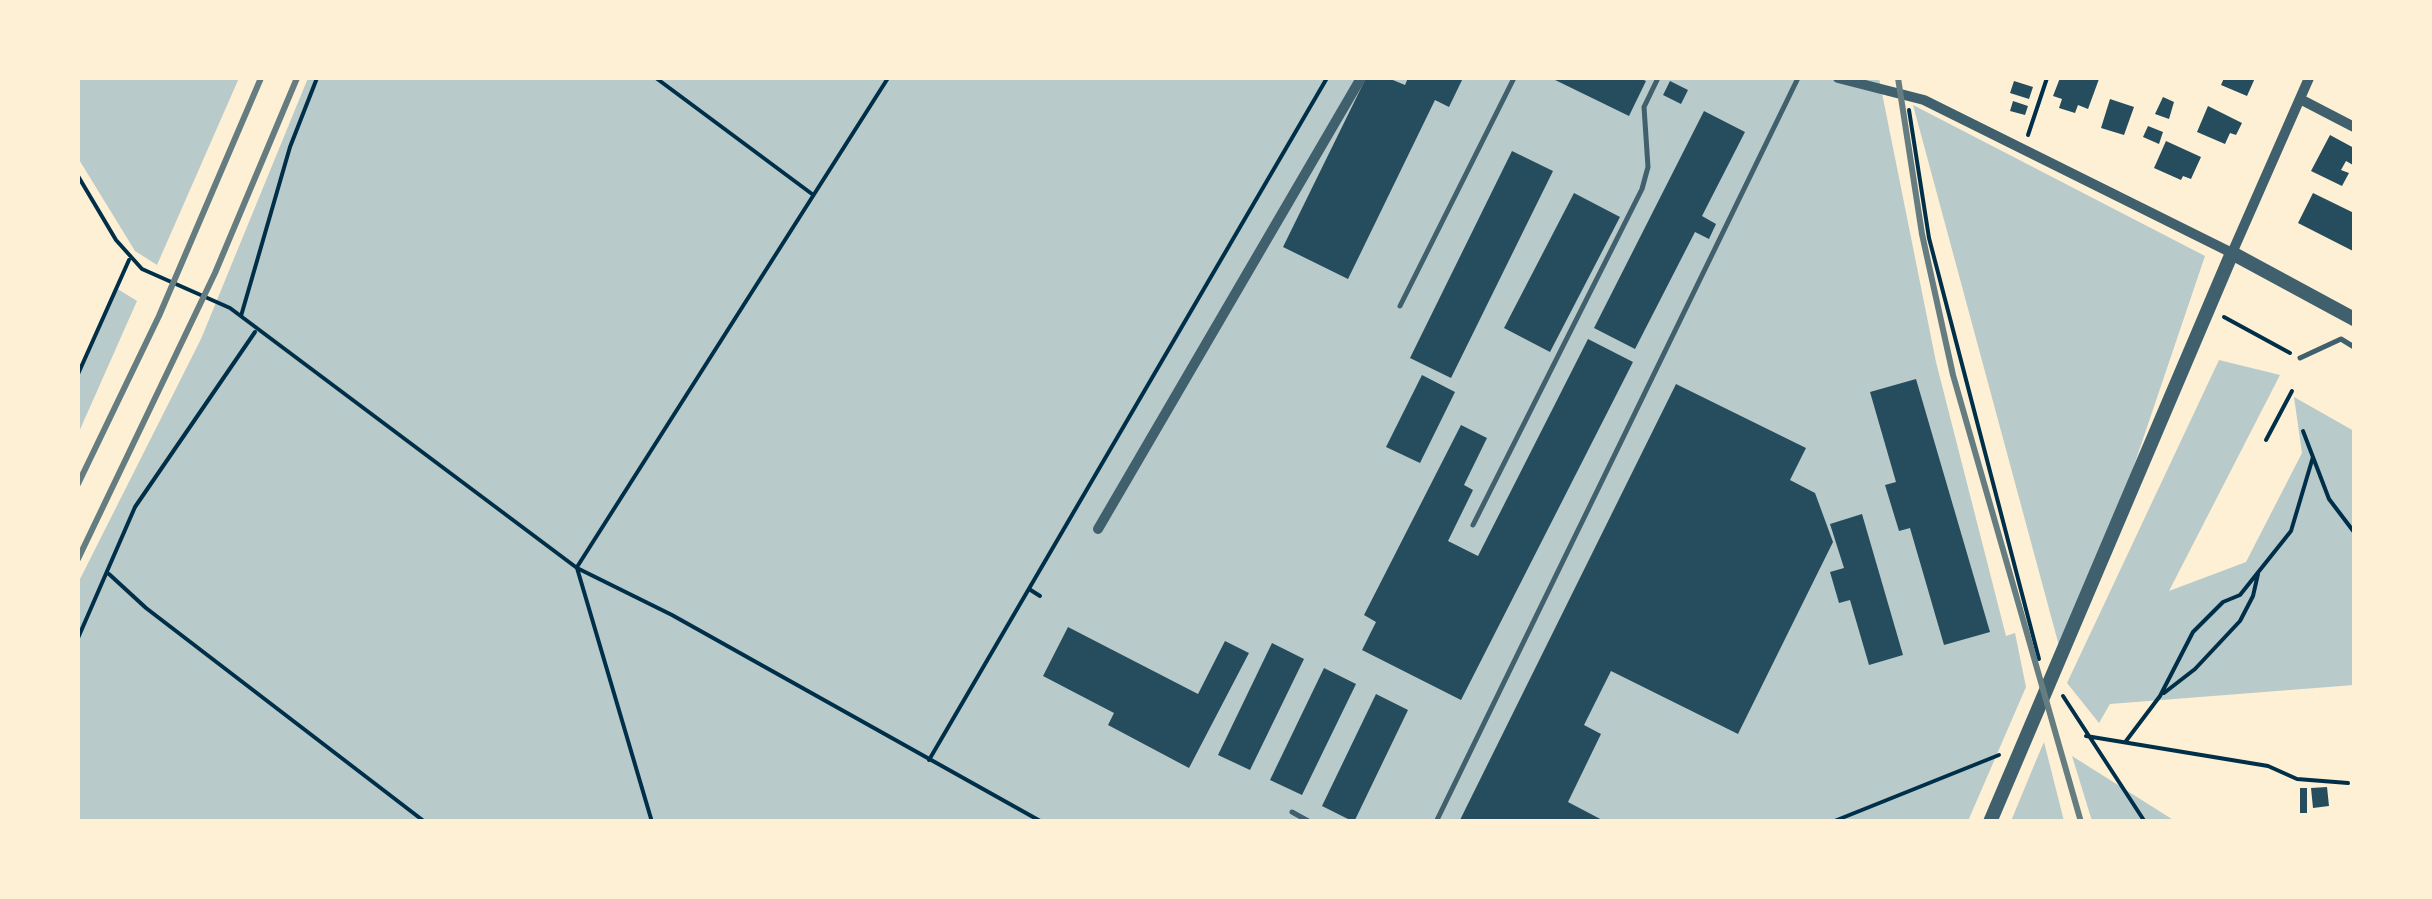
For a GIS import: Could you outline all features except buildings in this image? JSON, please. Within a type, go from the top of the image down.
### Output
[{"type":"street","points":[[1098,528],[1360,78]]},
{"type":"street","points":[[1838,78],[1907,96],[2023,146],[2354,319]]},
{"type":"street","points":[[1990,822],[2206,308],[2309,78]]},
{"type":"street","points":[[2300,99],[2354,127]]},
{"type":"lane","points":[[1400,306],[1514,78]]},
{"type":"lane","points":[[1473,525],[1642,189],[1648,166],[1644,107],[1658,78]]},
{"type":"lane","points":[[1436,822],[1798,78]]},
{"type":"lane","points":[[2300,358],[2340,340],[2354,347]]},
{"type":"lane","points":[[1292,812],[1310,822]]},
{"type":"path","points":[[241,317],[290,147],[317,78]]},
{"type":"path","points":[[656,78],[813,195]]},
{"type":"path","points":[[652,822],[577,568],[888,78]]},
{"type":"path","points":[[929,760],[1327,78]]},
{"type":"path","points":[[2023,146],[2047,78]]},
{"type":"path","points":[[1907,96],[1929,238],[2040,665],[2145,822]]},
{"type":"path","points":[[78,176],[130,258],[241,317],[577,568],[672,615],[1042,822]]},
{"type":"path","points":[[78,374],[130,258]]},
{"type":"path","points":[[2206,308],[2300,358]]},
{"type":"path","points":[[78,638],[135,507],[256,331]]},
{"type":"path","points":[[2266,440],[2292,391]]},
{"type":"path","points":[[2303,430],[2329,499],[2354,532]]},
{"type":"path","points":[[2126,741],[2160,696],[2193,632],[2223,602],[2240,595],[2291,531],[2313,458]]},
{"type":"path","points":[[2160,696],[2194,669],[2240,621],[2253,596],[2258,572]]},
{"type":"path","points":[[109,574],[146,608],[425,822]]},
{"type":"path","points":[[1029,589],[1040,596]]},
{"type":"path","points":[[2086,736],[2268,766],[2297,779],[2348,784]]},
{"type":"path","points":[[1832,822],[2021,746]]},
{"type":"shaded area","points":[[78,78],[239,78],[157,265],[135,251],[78,158]]},
{"type":"shaded area","points":[[308,78],[1879,78],[1936,362],[2006,636],[2015,633],[2026,687],[1968,821],[78,822],[78,583],[201,339]]},
{"type":"shaded area","points":[[1913,105],[2205,256],[2123,498],[2062,657]]},
{"type":"shaded area","points":[[116,288],[137,301],[78,434],[78,374]]},
{"type":"shaded area","points":[[2219,360],[2280,375],[2169,591],[2246,562],[2302,453],[2294,397],[2354,431],[2354,685],[2110,704],[2099,723],[2067,683]]},
{"type":"shaded area","points":[[2044,742],[2064,821],[2011,821],[2035,763]]},
{"type":"shaded area","points":[[2072,756],[2175,821],[2092,821]]},
{"type":"railway","points":[[78,484],[159,316],[261,78]]},
{"type":"railway","points":[[78,559],[215,273],[297,78]]},
{"type":"railway","points":[[1898,78],[1922,234],[1953,375],[2081,822]]}]
